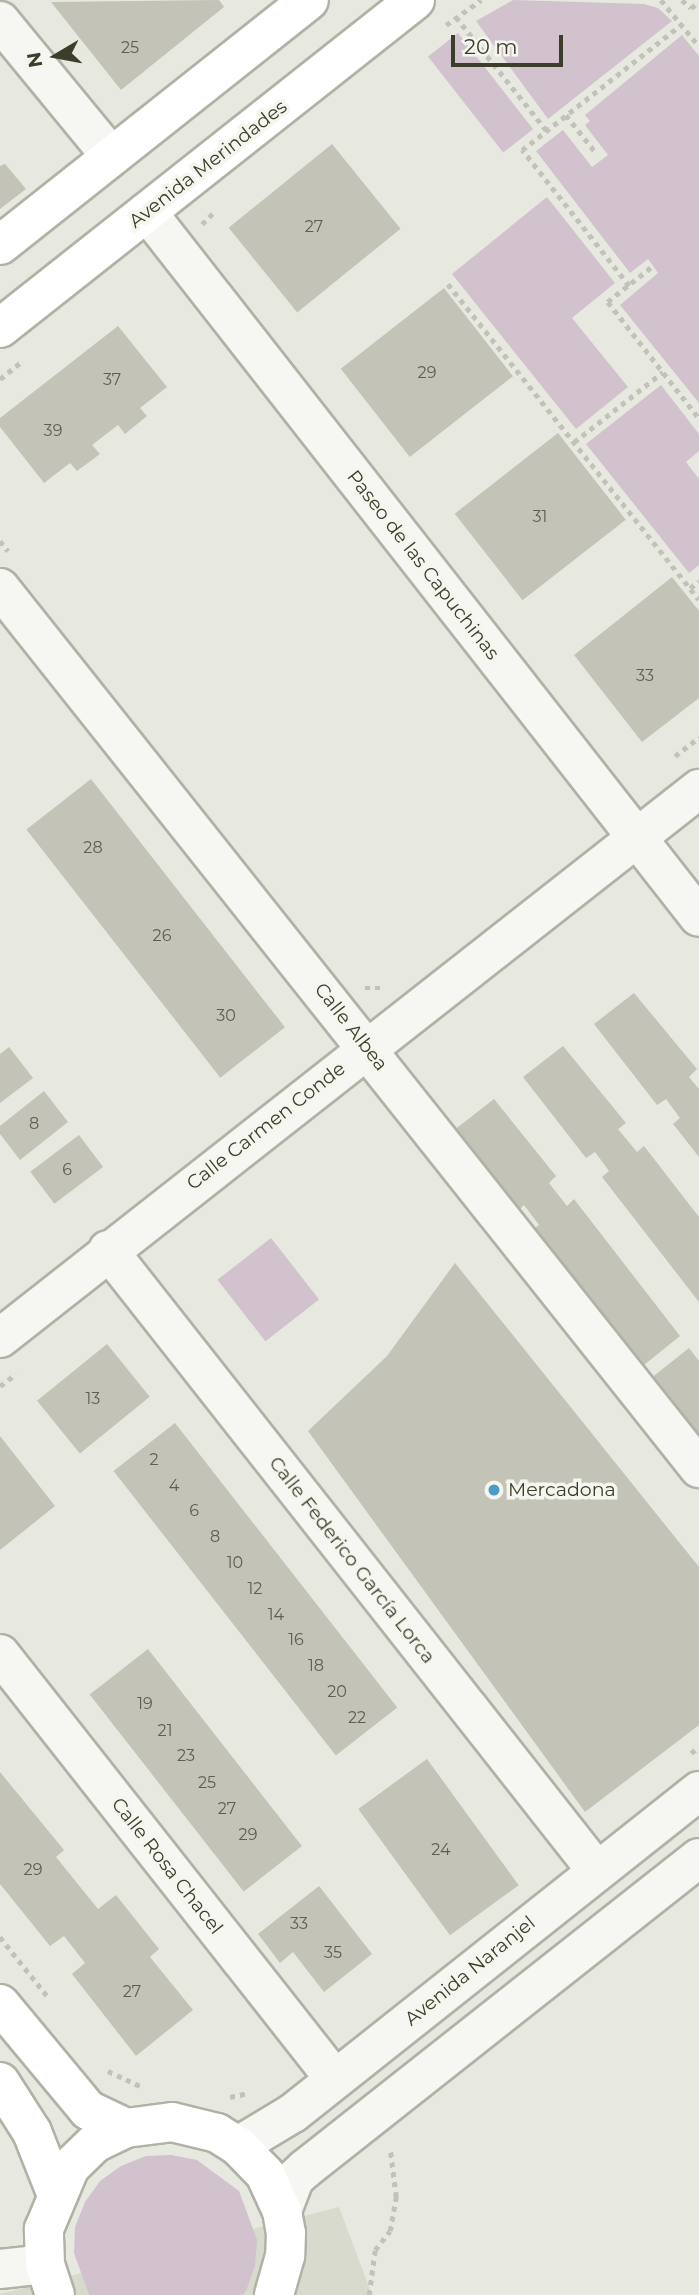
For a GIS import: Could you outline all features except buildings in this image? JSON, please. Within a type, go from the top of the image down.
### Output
[{"type":"main road","points":[[0,245],[309,0]]},
{"type":"main road","name":"Avenida Merindades","points":[[0,328],[415,0]]},
{"type":"main road","points":[[0,2004],[88,2110],[126,2128]]},
{"type":"main road","points":[[0,2082],[32,2132],[55,2193]]},
{"type":"main road","points":[[50,2279],[44,2229],[55,2193],[70,2167],[95,2143],[126,2128],[148,2123],[194,2125],[238,2146],[265,2174],[282,2211],[285,2256],[275,2295]]},
{"type":"street","points":[[0,21],[111,156]]},
{"type":"street","name":"Paseo de las Capuchinas","points":[[147,212],[699,917]]},
{"type":"street","name":"Calle Albea","points":[[0,588],[699,1468]]},
{"type":"street","name":"Calle Carmen Conde","points":[[0,1338],[108,1250],[699,789]]},
{"type":"street","name":"Calle Federico García Lorca","points":[[108,1250],[596,1870]]},
{"type":"street","name":"Calle Rosa Chacel","points":[[0,1654],[334,2078]]},
{"type":"street","name":"Avenida Naranjel","points":[[238,2146],[282,2122],[596,1870],[694,1773]]},
{"type":"street","points":[[282,2211],[294,2179],[304,2169],[699,1858]]},
{"type":"street","points":[[0,2269],[50,2279]]},
{"type":"path","points":[[661,0],[699,46]]},
{"type":"path","points":[[682,0],[691,8],[699,2]]},
{"type":"path","points":[[456,17],[547,131]]},
{"type":"path","points":[[629,286],[522,150],[682,24]]},
{"type":"path","points":[[566,115],[597,153]]},
{"type":"path","points":[[651,268],[608,302],[699,418]]},
{"type":"path","points":[[448,284],[699,599]]},
{"type":"path","points":[[0,379],[28,356]]},
{"type":"path","points":[[574,442],[663,372]]},
{"type":"path","points":[[690,588],[699,580]]},
{"type":"path","points":[[694,1773],[699,1747]]},
{"type":"path","points":[[110,2073],[141,2087],[153,2087]]},
{"type":"path","points":[[222,2095],[231,2097],[260,2087]]},
{"type":"path","points":[[369,2295],[375,2250],[390,2231],[396,2197],[386,2138]]},
{"type":"shaded area","points":[[513,0],[644,4],[658,8],[672,21],[548,119],[476,21]]},
{"type":"shaded area","points":[[458,33],[533,129],[503,153],[428,56]]},
{"type":"shaded area","points":[[682,35],[699,56],[699,403],[620,305],[658,273],[648,259],[630,273],[536,151],[563,130],[592,167],[608,155],[585,125],[590,121],[585,115]]},
{"type":"shaded area","points":[[547,197],[615,283],[572,318],[628,387],[576,429],[452,274]]},
{"type":"shaded area","points":[[661,385],[699,434],[699,451],[686,462],[699,479],[699,565],[689,573],[586,444]]},
{"type":"shaded area","points":[[271,1238],[319,1299],[265,1341],[217,1280]]},
{"type":"shaded area","points":[[171,2155],[197,2160],[239,2191],[257,2240],[255,2266],[246,2291],[242,2295],[89,2295],[74,2253],[75,2227],[85,2202],[100,2181],[121,2166],[146,2156]]},
{"type":"shaded area","points":[[339,2207],[372,2295],[0,2295],[0,2294]]},
{"type":"place","name":"Mercadona","points":[[494,1490]]}]
